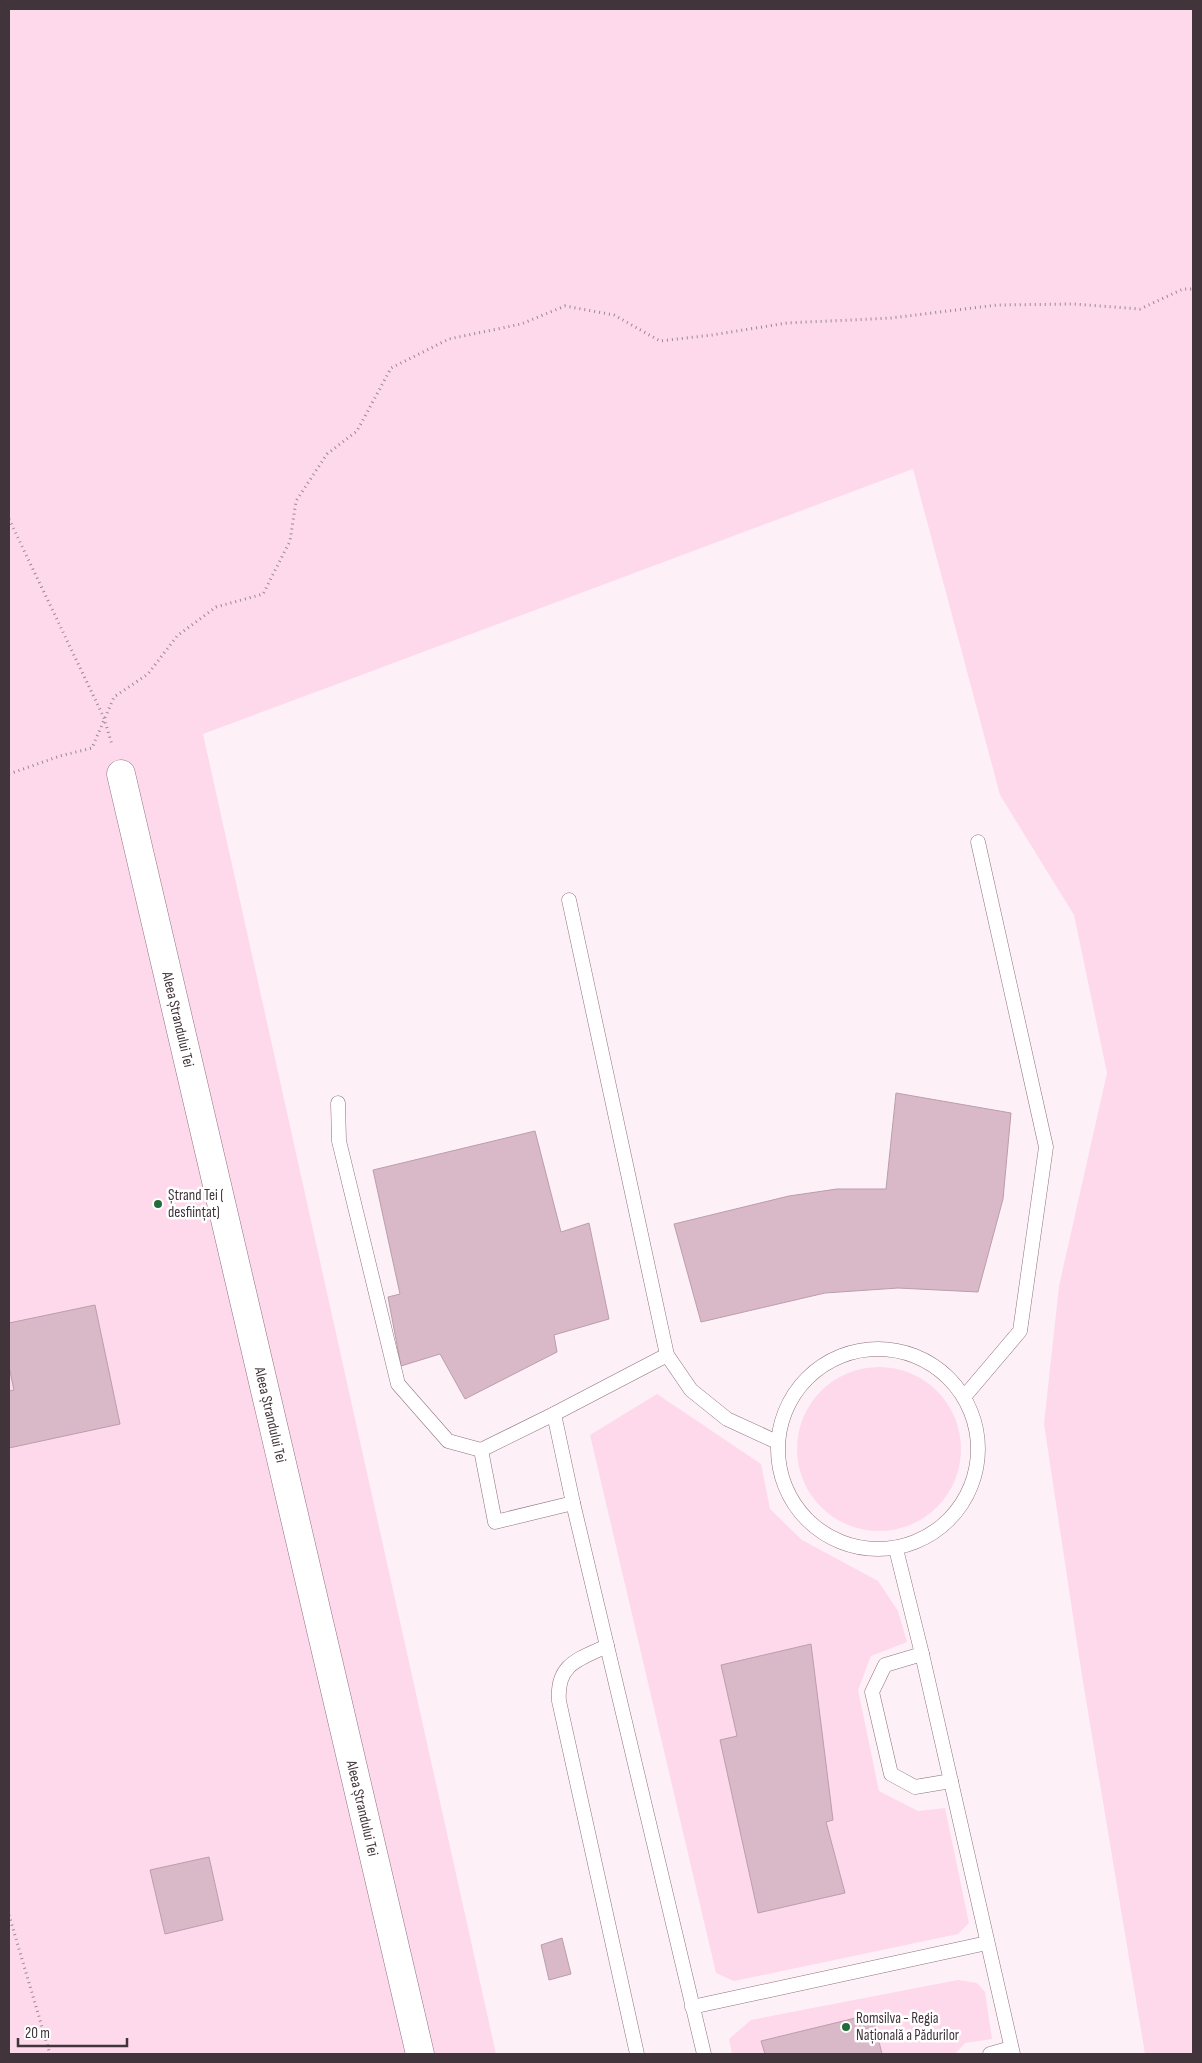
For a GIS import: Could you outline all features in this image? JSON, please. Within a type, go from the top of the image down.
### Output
[{"type":"street","name":"Aleea Ștrandului Tei","points":[[121,774],[420,2054]]},
{"type":"lane","points":[[964,1397],[1020,1331],[1046,1147],[978,842]]},
{"type":"lane","points":[[569,900],[667,1355],[691,1390],[727,1419],[777,1442]]},
{"type":"lane","points":[[338,1103],[339,1141],[398,1384],[448,1441],[481,1450],[667,1355]]},
{"type":"lane","points":[[886,1348],[917,1356],[944,1373],[964,1397],[977,1427],[979,1460],[970,1490],[952,1518],[927,1537],[896,1548],[866,1549],[836,1541],[810,1524],[791,1500],[780,1472],[777,1442],[784,1411],[801,1384],[825,1363],[854,1351],[886,1348]]},
{"type":"lane","points":[[554,1414],[573,1503],[704,2054]]},
{"type":"lane","points":[[481,1450],[495,1522],[573,1503]]},
{"type":"lane","points":[[896,1548],[922,1654],[1012,2051],[990,2054]]},
{"type":"lane","points":[[607,1646],[574,1661],[562,1674],[558,1686],[559,1701],[636,2054]]},
{"type":"lane","points":[[922,1654],[885,1665],[872,1692],[891,1774],[914,1787],[951,1781]]},
{"type":"lane","points":[[692,2007],[987,1943]]},
{"type":"path","points":[[9,774],[60,756],[92,748],[114,697],[148,674],[177,636],[216,608],[263,594],[290,541],[296,501],[327,454],[357,431],[391,368],[449,339],[521,324],[565,306],[614,315],[660,341],[787,323],[892,318],[997,305],[1074,304],[1140,309],[1182,289],[1193,289]]},
{"type":"path","points":[[9,518],[104,718],[121,774]]},
{"type":"path","points":[[9,1915],[50,2054]]},
{"type":"shaded area","points":[[9,9],[1193,9],[1193,2054],[1145,2054],[1082,1676],[1044,1424],[1059,1286],[1107,1073],[1074,915],[1000,795],[913,469],[203,734],[496,2054],[9,2054]]},
{"type":"shaded area","points":[[879,1367],[910,1373],[937,1391],[955,1418],[961,1449],[955,1480],[937,1507],[910,1525],[879,1531],[848,1525],[821,1507],[803,1480],[797,1449],[803,1418],[821,1391],[848,1373]]},
{"type":"shaded area","points":[[657,1394],[761,1464],[770,1509],[802,1540],[878,1581],[898,1611],[907,1642],[871,1656],[858,1690],[879,1791],[918,1811],[945,1808],[969,1923],[958,1934],[734,1981],[716,1973],[590,1435]]},
{"type":"shaded area","points":[[958,1980],[977,1983],[985,1992],[992,2039],[965,2043],[955,2054],[732,2054],[729,2039],[751,2020]]},
{"type":"building","points":[[896,1093],[1011,1113],[1003,1199],[978,1292],[898,1288],[825,1293],[701,1322],[674,1224],[789,1196],[837,1189],[886,1189]]},
{"type":"building","points":[[535,1131],[561,1232],[589,1223],[609,1319],[554,1335],[557,1352],[465,1399],[440,1354],[401,1366],[388,1297],[400,1294],[373,1170]]},
{"type":"building","points":[[95,1305],[120,1424],[9,1448],[9,1391],[14,1390],[9,1367],[9,1323]]},
{"type":"building","points":[[811,1644],[833,1820],[826,1822],[845,1893],[758,1913],[720,1740],[737,1736],[721,1665]]},
{"type":"building","points":[[209,1857],[223,1920],[165,1934],[150,1870]]},
{"type":"building","points":[[562,1938],[571,1974],[549,1980],[541,1945]]},
{"type":"building","name":"Romsilva - Regia Națională a Pădurilor","points":[[872,2014],[882,2054],[765,2054],[761,2041]]},
{"type":"place","name":"Ștrand Tei ( desființat)","points":[[158,1204]]},
{"type":"place","name":"Romsilva - Regia Națională a Pădurilor","points":[[846,2027]]}]
